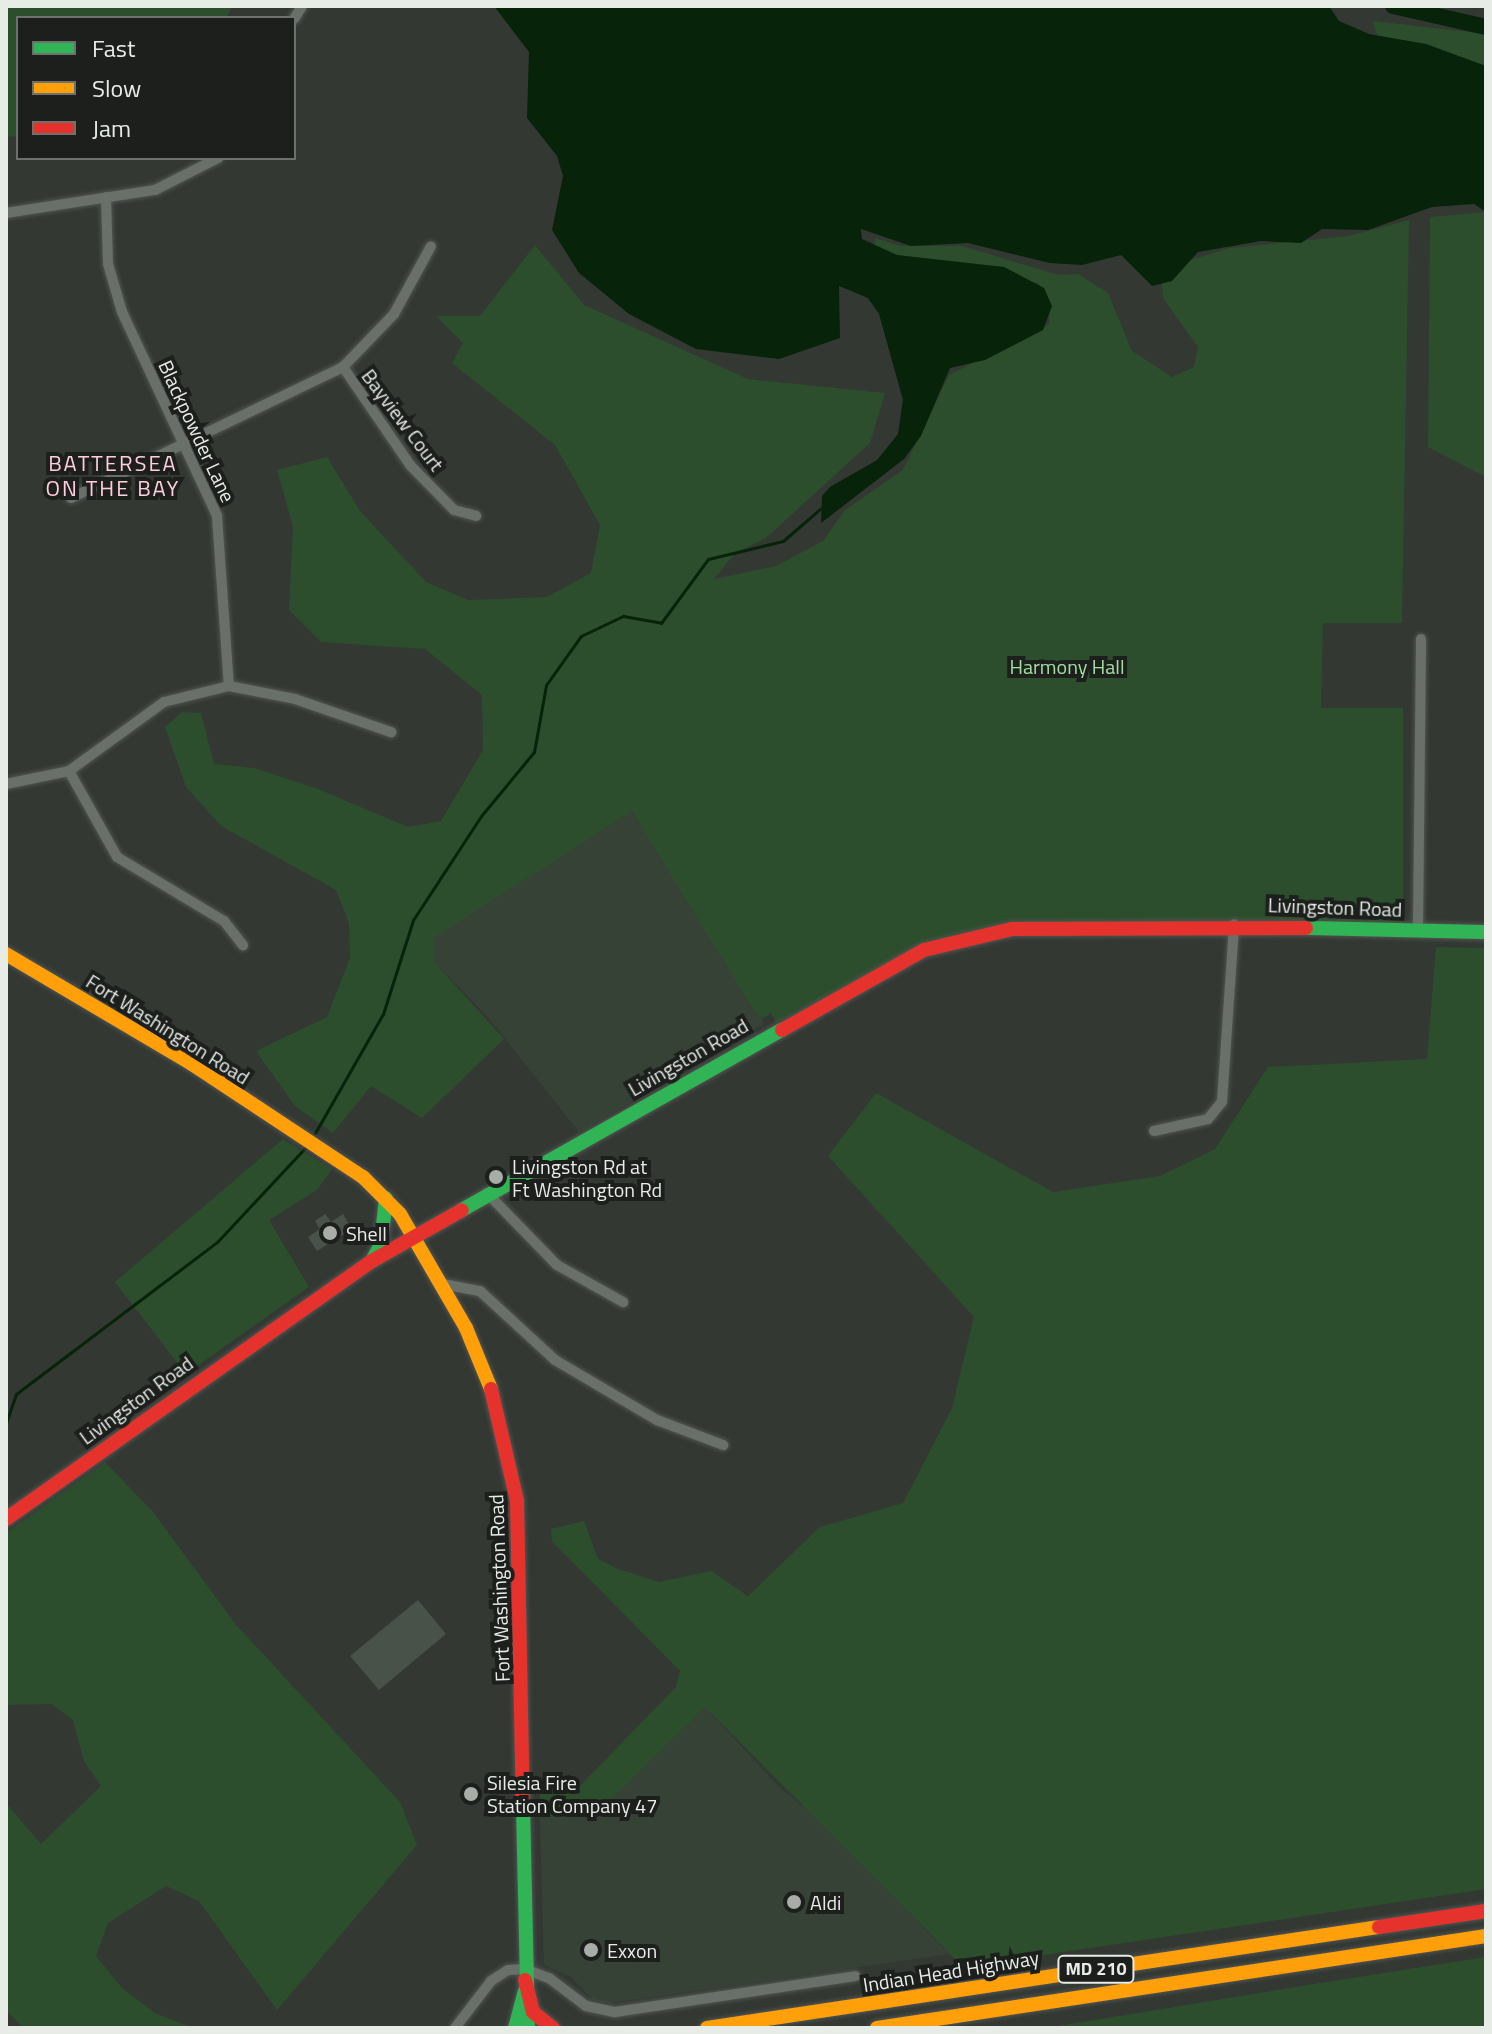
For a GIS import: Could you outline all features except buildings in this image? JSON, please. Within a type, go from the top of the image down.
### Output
[{"type":"main road","name":"Livingston Road","points":[[6,1519],[372,1261],[487,1193],[924,950],[1031,927],[1234,924],[1486,932]]},
{"type":"main road","name":"Fort Washington Road","points":[[6,954],[305,1136],[386,1198],[443,1284],[487,1376],[517,1501],[528,2028]]},
{"type":"main road","points":[[372,1261],[381,1244],[386,1198]]},
{"type":"main road","name":"Indian Head Highway","points":[[707,2028],[1486,1911]]},
{"type":"main road","name":"MD 210","points":[[877,2028],[1486,1936]]},
{"type":"main road","points":[[515,2028],[525,1979]]},
{"type":"main road","points":[[525,1979],[533,2012],[553,2028]]},
{"type":"street","points":[[6,213],[171,186],[215,160]]},
{"type":"street","name":"Blackpowder Lane","points":[[106,197],[112,283],[219,528],[229,686]]},
{"type":"street","points":[[71,498],[343,367],[394,314],[431,246]]},
{"type":"street","name":"Bayview Court","points":[[343,367],[410,465],[454,510],[476,516]]},
{"type":"street","points":[[1418,929],[1421,639]]},
{"type":"street","points":[[6,784],[69,771],[164,702],[229,686],[295,699],[391,732]]},
{"type":"street","points":[[69,771],[117,857],[224,921],[243,945]]},
{"type":"street","points":[[1154,1131],[1208,1119],[1222,1102],[1234,924]]},
{"type":"street","points":[[487,1193],[568,1274],[596,1282],[623,1302]]},
{"type":"street","points":[[443,1284],[480,1291],[555,1360],[666,1425],[723,1445]]},
{"type":"street","points":[[455,2028],[491,1981],[525,1979],[586,2006],[615,2012],[855,1976]]},
{"type":"shaded area","points":[[494,6],[1329,6],[1339,21],[1369,34],[1426,44],[1486,66],[1486,212],[1474,204],[1432,207],[1368,230],[1322,229],[1301,243],[1261,241],[1198,252],[1172,281],[1152,286],[1121,255],[1082,265],[1050,263],[968,243],[911,246],[861,229],[862,239],[897,255],[1004,267],[1044,288],[1052,306],[1043,330],[985,360],[950,368],[921,436],[904,459],[821,523],[822,496],[830,487],[877,460],[898,434],[903,400],[879,314],[868,298],[839,286],[840,338],[779,359],[696,349],[629,314],[579,273],[552,230],[563,176],[557,156],[527,118],[529,52]]},
{"type":"shaded area","points":[[632,810],[735,948],[764,1024],[579,1132],[488,1017],[434,962],[432,938]]},
{"type":"shaded area","points":[[705,1707],[780,1788],[811,1812],[949,1954],[609,2003],[593,2000],[571,1977],[544,1965],[540,1818],[600,1811]]},
{"type":"green space","points":[[6,6],[232,6],[227,16],[16,16],[16,136],[6,137]]},
{"type":"green space","points":[[1373,21],[1486,34],[1486,70],[1379,42]]},
{"type":"green space","points":[[1486,212],[1486,477],[1428,447],[1430,217]]},
{"type":"green space","name":"Harmony Hall","points":[[1409,220],[1402,623],[1323,623],[1321,708],[1403,708],[1403,927],[1220,922],[964,936],[776,1023],[771,1013],[760,1020],[632,811],[433,938],[434,962],[504,1039],[422,1118],[371,1086],[333,1133],[295,1106],[256,1051],[327,1017],[350,958],[349,923],[336,890],[221,826],[186,787],[165,727],[182,712],[201,713],[214,764],[254,768],[318,789],[408,827],[441,821],[483,750],[482,695],[425,649],[321,642],[289,610],[293,526],[277,470],[327,457],[360,511],[426,582],[468,600],[547,597],[591,573],[600,525],[555,445],[452,363],[463,343],[436,316],[480,316],[535,245],[584,305],[748,379],[885,393],[870,443],[766,538],[735,553],[714,579],[776,566],[823,541],[845,510],[903,470],[949,375],[1049,324],[1050,301],[1038,283],[874,250],[875,238],[901,246],[962,246],[1059,275],[1078,274],[1108,293],[1132,351],[1172,377],[1194,367],[1198,347],[1163,298],[1162,283],[1177,264],[1230,248],[1349,236]]},
{"type":"green space","points":[[1436,947],[1486,948],[1486,1889],[963,1967],[705,1707],[600,1811],[540,1818],[540,1794],[577,1789],[676,1687],[680,1671],[552,1541],[551,1529],[584,1521],[598,1559],[618,1569],[659,1582],[711,1571],[748,1596],[820,1527],[903,1503],[952,1408],[974,1317],[828,1156],[876,1093],[1053,1192],[1160,1176],[1215,1149],[1268,1067],[1427,1059]]},
{"type":"green space","points":[[283,1139],[332,1169],[317,1190],[269,1220],[309,1287],[186,1374],[115,1282]]},
{"type":"green space","points":[[105,1462],[153,1512],[237,1626],[400,1802],[417,1845],[277,2010],[199,1901],[166,1886],[108,1923],[96,1956],[122,1988],[155,2013],[193,2028],[23,2028],[6,2010],[6,1803],[41,1844],[101,1786],[84,1761],[73,1720],[51,1704],[6,1705],[6,1533]]},
{"type":"green space","points":[[1486,1957],[1486,2028],[1046,2028],[1320,1983]]},
{"type":"waterway","points":[[1393,6],[1486,27]]},
{"type":"waterway","points":[[315,1133],[383,1014],[413,920],[481,816],[534,752],[546,685],[581,636],[623,616],[661,623],[708,559],[783,541],[820,509]]},
{"type":"waterway","points":[[6,1423],[16,1394],[218,1241],[306,1147]]},
{"type":"traffic: fast","points":[[1306,928],[1486,932]]},
{"type":"traffic: fast","points":[[462,1210],[782,1030]]},
{"type":"traffic: fast","points":[[372,1261],[381,1244],[386,1198]]},
{"type":"traffic: fast","points":[[523,1806],[528,2028]]},
{"type":"traffic: fast","points":[[515,2028],[525,1991]]},
{"type":"traffic: slow","points":[[6,954],[192,1064],[363,1177],[400,1214],[466,1328],[491,1389]]},
{"type":"traffic: slow","points":[[707,2028],[1379,1927]]},
{"type":"traffic: slow","points":[[877,2028],[1486,1936]]},
{"type":"traffic: jam","points":[[782,1030],[924,950],[1012,929],[1306,928]]},
{"type":"traffic: jam","points":[[6,1519],[372,1261],[462,1210]]},
{"type":"traffic: jam","points":[[491,1389],[517,1501],[523,1806]]},
{"type":"traffic: jam","points":[[1379,1927],[1486,1911]]},
{"type":"traffic: jam","points":[[525,1980],[533,2012],[553,2028]]},
{"type":"place","name":"Livingston Rd at Ft Washington Rd","points":[[496,1177]]},
{"type":"place","name":"Shell","points":[[330,1233]]},
{"type":"place","name":"Silesia Fire Station Company 47","points":[[471,1794]]},
{"type":"place","name":"Aldi","points":[[794,1902]]},
{"type":"place","name":"Exxon","points":[[591,1950]]},
{"type":"district","name":"BATTERSEA ON THE BAY","points":[[113,476]]}]
